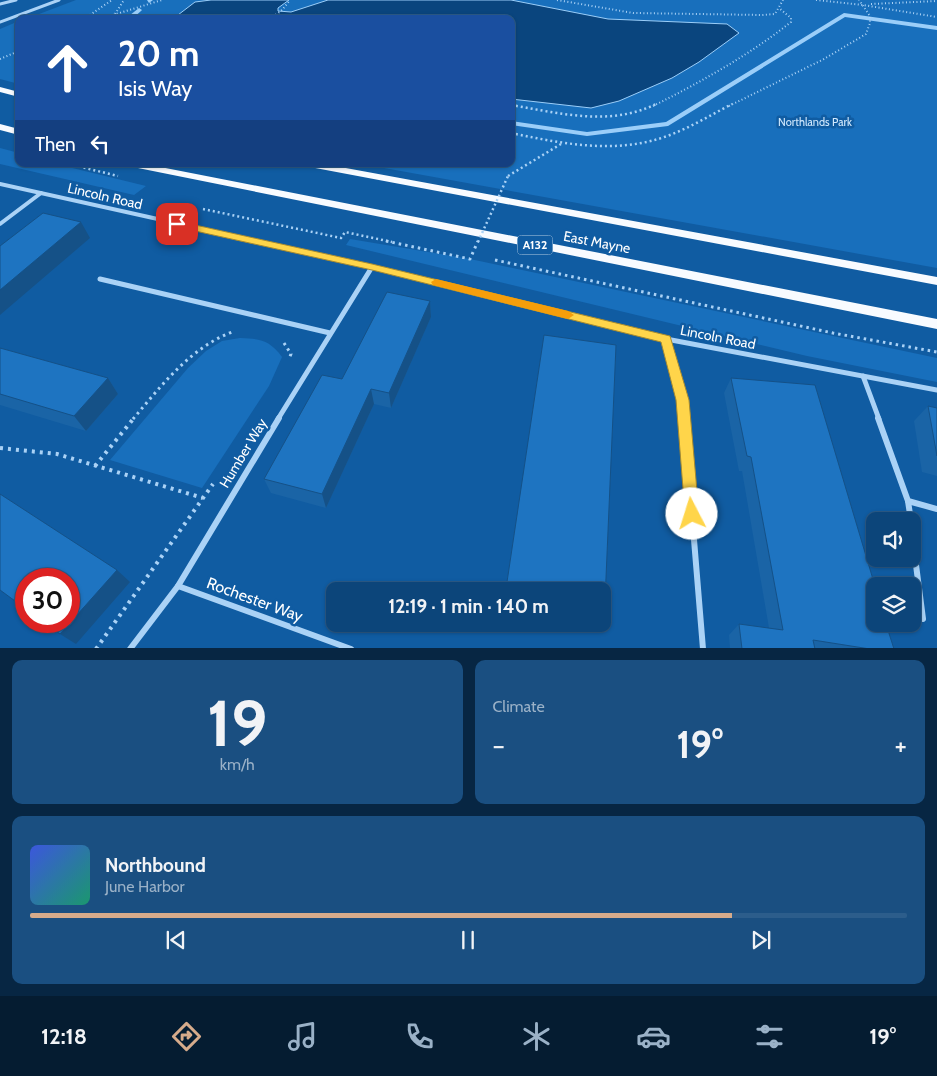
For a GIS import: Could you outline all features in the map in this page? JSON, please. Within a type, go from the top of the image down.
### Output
[{"type":"main road","points":[[0,89],[15,93]]},
{"type":"main road","points":[[0,127],[15,131]]},
{"type":"main road","name":"East Mayne","points":[[147,167],[937,324]]},
{"type":"main road","name":"East Mayne","points":[[326,167],[937,281]]},
{"type":"street","points":[[0,4],[16,0]]},
{"type":"street","points":[[19,15],[59,0]]},
{"type":"street","points":[[0,22],[15,16]]},
{"type":"street","name":"Lincoln Road","points":[[0,184],[372,267],[666,339],[937,390]]},
{"type":"street","points":[[0,224],[41,193]]},
{"type":"street","name":"Humber Way","points":[[130,648],[178,586],[330,333],[372,267]]},
{"type":"street","points":[[100,279],[330,333]]},
{"type":"street","points":[[666,339],[683,400],[703,648]]},
{"type":"street","points":[[863,376],[908,501],[910,512]]},
{"type":"street","points":[[908,501],[937,509]]},
{"type":"street","points":[[916,567],[923,619]]},
{"type":"street","name":"Rochester Way","points":[[178,586],[351,648]]},
{"type":"path","points":[[90,15],[112,0]]},
{"type":"path","points":[[115,14],[124,0]]},
{"type":"path","points":[[112,15],[162,0]]},
{"type":"path","points":[[275,15],[290,0]]},
{"type":"path","points":[[557,0],[633,13],[762,15],[775,14],[783,0]]},
{"type":"path","points":[[816,0],[863,4],[937,17]]},
{"type":"path","points":[[515,134],[562,143],[612,146],[639,144],[670,136],[824,59],[866,34],[870,23],[870,16],[859,0]]},
{"type":"path","points":[[863,4],[937,1]]},
{"type":"path","points":[[515,106],[575,114],[614,116],[647,109],[733,63],[768,41],[791,22],[791,18],[779,8]]},
{"type":"path","points":[[0,59],[15,53]]},
{"type":"path","points":[[203,209],[341,238],[345,232],[470,259],[508,176],[562,143]]},
{"type":"path","points":[[94,466],[176,370],[195,352],[229,333],[238,332]]},
{"type":"path","points":[[275,339],[283,342],[291,354],[288,362]]},
{"type":"path","points":[[0,448],[58,454],[203,498]]},
{"type":"path","points":[[96,648],[214,482]]},
{"type":"green space","name":"Northlands Park","points":[[76,0],[937,0],[937,268],[379,167],[515,167],[515,15],[37,15]]},
{"type":"green space","points":[[15,23],[15,83],[0,79],[0,29]]},
{"type":"green space","points":[[0,148],[15,152],[15,167],[68,167],[146,186],[134,195],[0,164]]},
{"type":"green space","points":[[350,239],[470,259],[937,358],[937,382],[807,356],[346,245]]},
{"type":"green space","points":[[240,338],[254,339],[269,344],[282,357],[269,386],[202,488],[110,460],[188,368],[206,351],[222,341]]},
{"type":"shaded area","points":[[211,0],[289,0],[278,8],[278,11],[291,12],[328,0],[511,0],[608,19],[727,24],[739,33],[699,62],[672,78],[619,101],[591,108],[515,99],[515,15],[178,15],[195,2]]},
{"type":"building","points":[[43,213],[81,222],[0,290],[0,246]]},
{"type":"building","points":[[387,292],[430,301],[389,393],[371,389],[322,494],[264,479],[322,375],[342,379]]},
{"type":"building","points":[[544,335],[616,345],[606,582],[507,582]]},
{"type":"building","points":[[0,348],[108,378],[74,416],[0,394]]},
{"type":"building","points":[[731,378],[815,385],[866,556],[866,567],[869,567],[872,577],[866,577],[866,632],[889,632],[894,648],[864,648],[813,640],[815,648],[742,648],[739,624],[783,630],[751,457],[747,456]]},
{"type":"building","points":[[928,406],[937,408],[937,456]]},
{"type":"building","points":[[0,494],[117,570],[80,612],[80,568],[15,568],[15,601],[0,590]]},
{"type":"waterway","points":[[133,15],[139,10]]},
{"type":"waterway","points":[[515,124],[587,134],[668,124],[844,15],[937,28]]},
{"type":"slow traffic","points":[[436,282],[568,315]]},
{"type":"route","points":[[177,224],[372,267],[666,339],[683,400],[692,514]]}]
